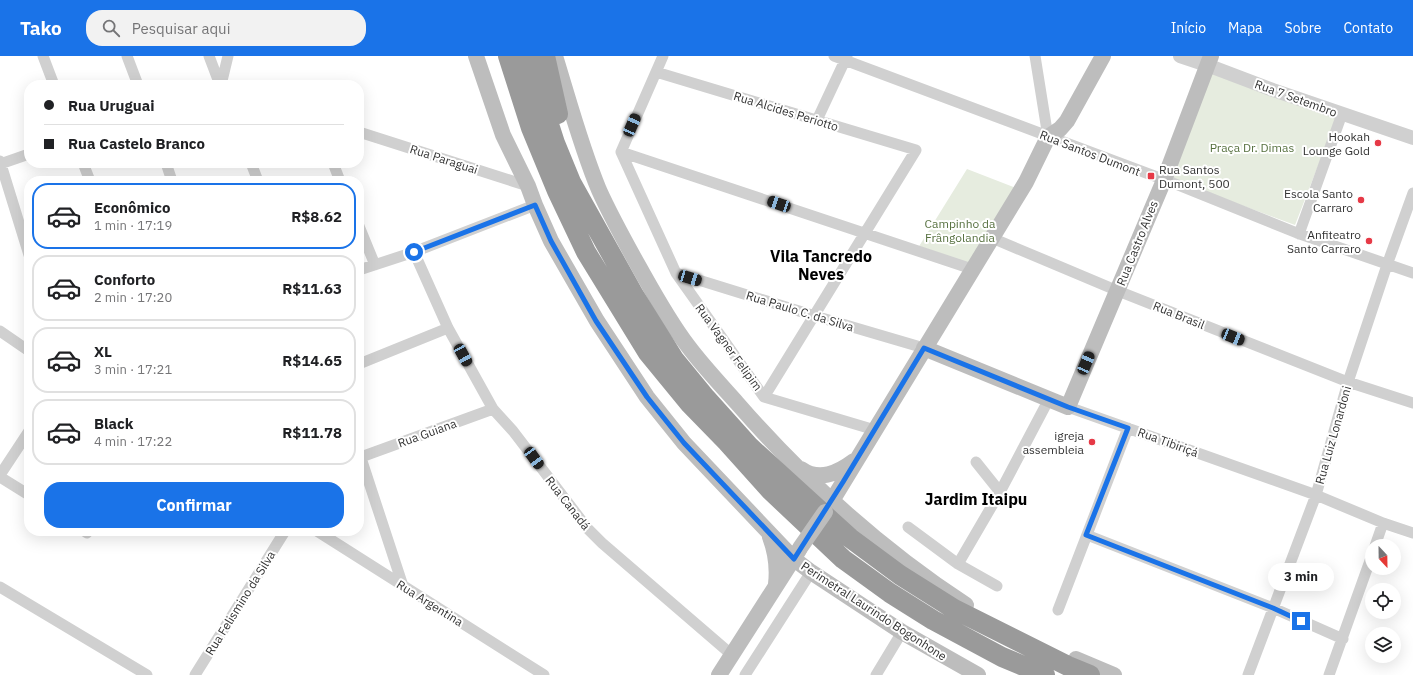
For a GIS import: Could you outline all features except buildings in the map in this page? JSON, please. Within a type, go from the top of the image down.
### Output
[{"type":"highway","points":[[497,56],[522,126],[548,184],[568,214]]},
{"type":"highway","points":[[508,56],[531,128],[586,252],[648,353],[689,403],[727,442],[771,491],[843,559],[933,620],[1002,657],[1045,675]]},
{"type":"highway","points":[[527,56],[556,143],[571,182],[600,235],[674,359],[706,398],[749,446],[850,538],[900,574],[954,609],[1068,666],[1090,675]]},
{"type":"highway","points":[[545,56],[558,114],[600,235]]},
{"type":"main road","name":"Perimetral Laurindo Bogonhone","points":[[476,56],[504,135],[528,186],[551,241],[596,321],[647,397],[684,443],[767,530],[797,554],[811,572],[902,632],[970,673]]},
{"type":"main road","points":[[555,56],[590,166],[600,190],[612,216],[657,299],[688,346],[828,506],[874,538],[926,579],[978,614],[1045,646],[1114,675]]},
{"type":"main road","points":[[719,675],[875,430],[1026,182],[1048,137],[1060,129],[1067,121],[1103,56]]},
{"type":"main road","name":"Rua Castro Alves","points":[[1068,407],[1164,180],[1209,60]]},
{"type":"main road","name":"Rua Tibiriçá","points":[[924,348],[1068,407]]},
{"type":"main road","points":[[791,462],[803,471],[820,476],[838,472],[857,459]]},
{"type":"main road","points":[[767,530],[776,556],[777,574],[775,588]]},
{"type":"street","points":[[43,56],[52,80]]},
{"type":"street","points":[[127,56],[136,80]]},
{"type":"street","points":[[209,56],[219,80]]},
{"type":"street","points":[[222,80],[228,56]]},
{"type":"street","points":[[663,56],[620,152],[972,269]]},
{"type":"street","name":"Rua Santos Dumont","points":[[834,56],[846,58],[1048,137],[1164,180],[1299,234],[1413,274]]},
{"type":"street","points":[[1035,56],[1048,137]]},
{"type":"street","name":"Rua 7 Setembro","points":[[1180,56],[1209,60],[1273,90],[1413,138]]},
{"type":"street","points":[[818,120],[846,58]]},
{"type":"street","name":"Rua Alcides Periotto","points":[[656,72],[916,150],[865,233]]},
{"type":"street","points":[[1299,234],[1342,114]]},
{"type":"street","name":"Rua Paraguai","points":[[364,134],[528,186]]},
{"type":"street","name":"Rua Vagner Felipim","points":[[620,152],[676,273],[764,397],[875,430]]},
{"type":"street","points":[[24,156],[0,163],[24,239]]},
{"type":"street","name":"Rua Luiz Lonardoni","points":[[1248,675],[1316,495],[1348,382],[1413,193]]},
{"type":"street","points":[[364,268],[414,252],[535,205]]},
{"type":"street","points":[[764,397],[865,233]]},
{"type":"street","points":[[364,238],[375,265]]},
{"type":"street","name":"Rua Brasil","points":[[992,238],[1118,291],[1348,382],[1413,403]]},
{"type":"street","name":"Rua Canadá","points":[[414,252],[448,328],[493,409],[513,431],[588,529],[602,543],[732,655]]},
{"type":"street","name":"Rua Paulo C. da Silva","points":[[676,273],[924,348]]},
{"type":"street","points":[[364,362],[448,328]]},
{"type":"street","points":[[0,331],[24,348]]},
{"type":"street","points":[[958,564],[1000,492],[1049,399]]},
{"type":"street","name":"Rua Tibiriçá","points":[[1068,407],[1316,495],[1383,523],[1413,532]]},
{"type":"street","name":"Rua Guiana","points":[[364,453],[493,409]]},
{"type":"street","points":[[1058,610],[1128,428]]},
{"type":"street","points":[[24,439],[0,476],[24,492]]},
{"type":"street","points":[[976,462],[1000,492]]},
{"type":"street","points":[[364,466],[403,586]]},
{"type":"street","points":[[1377,539],[1383,523]]},
{"type":"street","points":[[908,526],[958,564],[997,586]]},
{"type":"street","points":[[1086,535],[1273,608],[1343,639]]},
{"type":"street","name":"Rua Felismino da Silva","points":[[195,675],[282,536]]},
{"type":"street","name":"Rua Argentina","points":[[325,536],[544,675]]},
{"type":"street","points":[[745,675],[811,572]]},
{"type":"street","points":[[1329,675],[1365,575]]},
{"type":"street","points":[[0,587],[147,675]]},
{"type":"street","points":[[876,675],[902,632]]},
{"type":"green space","name":"Praça Dr. Dimas","points":[[1210,69],[1337,117],[1295,225],[1168,178]]},
{"type":"green space","name":"Campinho da Frângolandia","points":[[967,169],[1016,188],[970,265],[918,248]]},
{"type":"place","name":"Hookah Lounge Gold","points":[[1378,143]]},
{"type":"place","name":"Rua Santos Dumont, 500","points":[[1151,176]]},
{"type":"place","name":"Escola Santo Carraro","points":[[1361,200]]},
{"type":"place","name":"Anfiteatro Santo Carraro","points":[[1369,241]]},
{"type":"place","name":"igreja assembleia","points":[[1092,442]]},
{"type":"district","name":"Vila Tancredo Neves","points":[[821,265]]},
{"type":"district","name":"Jardim Itaipu","points":[[976,499]]},
{"type":"route","points":[[414,252],[535,205],[551,241],[596,321],[647,397],[684,443],[794,559],[825,512],[924,348],[1068,407],[1128,428],[1086,535],[1273,608],[1301,621]]}]
